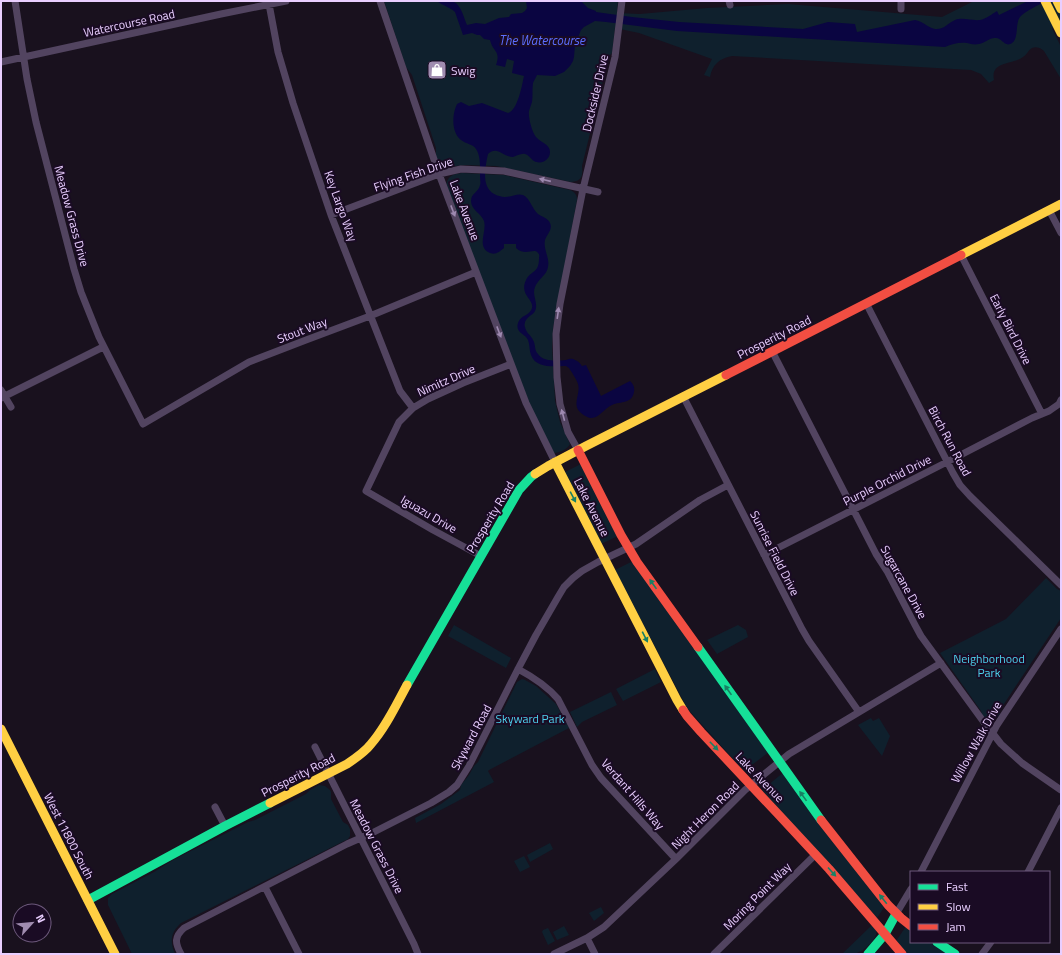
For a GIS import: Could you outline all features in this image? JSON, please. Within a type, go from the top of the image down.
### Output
[{"type":"street","name":"Meadow Grass Drive","points":[[15,1],[36,122],[74,269],[89,314],[103,347],[143,424]]},
{"type":"street","name":"Watercourse Road","points":[[1,62],[286,1]]},
{"type":"street","name":"Lake Avenue","points":[[380,1],[439,174],[530,413],[674,693],[685,712],[701,732],[816,854],[902,954]]},
{"type":"street","name":"Docksider Drive","points":[[583,189],[614,63],[622,1]]},
{"type":"street","points":[[901,1],[901,9]]},
{"type":"street","points":[[1045,1],[1059,29]]},
{"type":"street","points":[[1057,1],[1061,9]]},
{"type":"street","name":"Key Largo Way","points":[[269,4],[278,52],[293,104],[331,215],[400,391],[413,408]]},
{"type":"street","name":"Flying Fish Drive","points":[[331,215],[439,174],[455,170],[471,169],[504,171],[598,192]]},
{"type":"street","name":"Lake Avenue","points":[[583,189],[560,304],[556,334],[557,377],[560,404],[568,432],[637,562],[779,762],[844,850],[896,914],[910,925]]},
{"type":"street","name":"Prosperity Road","points":[[88,900],[225,826],[329,773],[358,757],[371,745],[519,490],[531,477],[578,450],[1061,204]]},
{"type":"street","points":[[1049,210],[1061,233]]},
{"type":"street","name":"Early Bird Drive","points":[[961,255],[1042,414]]},
{"type":"street","name":"Stout Way","points":[[143,424],[249,362],[370,316],[476,272]]},
{"type":"street","name":"Birch Run Road","points":[[866,303],[956,479],[965,491],[1061,585]]},
{"type":"street","points":[[3,397],[103,347]]},
{"type":"street","name":"Sugarcane Drive","points":[[772,351],[853,510],[876,554],[887,571],[914,625],[992,734],[1015,757],[1061,790]]},
{"type":"street","name":"Nimitz Drive","points":[[366,491],[399,422],[413,408],[428,399],[463,383],[511,364]]},
{"type":"street","points":[[1,390],[3,397],[11,407]]},
{"type":"street","name":"Sunrise Field Drive","points":[[683,396],[805,635],[859,712]]},
{"type":"street","name":"Purple Orchid Drive","points":[[764,555],[1032,418],[1049,411],[1059,404],[1061,400]]},
{"type":"street","name":"Skyward Road","points":[[181,954],[177,946],[176,938],[184,928],[347,844],[432,803],[449,792],[456,785],[469,766],[536,635],[564,587],[582,571],[640,541],[700,500],[728,485]]},
{"type":"street","name":"Iguazu Drive","points":[[366,491],[481,556]]},
{"type":"street","name":"Willow Walk Drive","points":[[922,871],[997,725],[1061,629]]},
{"type":"street","name":"Night Heron Road","points":[[554,954],[587,938],[604,927],[676,859],[751,784],[789,754],[941,664]]},
{"type":"street","name":"Verdant Hills Way","points":[[518,669],[539,681],[558,700],[592,765],[601,778],[676,859]]},
{"type":"street","name":"West 11800 South","points":[[1,729],[114,954]]},
{"type":"street","name":"Meadow Grass Drive","points":[[315,747],[411,937],[418,954]]},
{"type":"street","points":[[215,807],[225,826]]},
{"type":"street","points":[[1029,871],[1061,808]]},
{"type":"street","name":"Moring Point Way","points":[[714,954],[816,854]]},
{"type":"street","points":[[265,887],[299,954]]},
{"type":"street","points":[[868,954],[885,934],[910,891]]},
{"type":"street","points":[[587,938],[595,954]]},
{"type":"street","points":[[938,943],[955,954]]},
{"type":"street","points":[[982,954],[990,943]]},
{"type":"green space","points":[[384,1],[618,1],[617,13],[640,14],[707,8],[788,4],[942,17],[974,1],[1061,1],[1061,23],[1052,28],[1061,47],[1061,79],[1044,51],[1035,47],[1019,60],[999,66],[995,70],[994,80],[989,83],[981,74],[971,70],[732,56],[720,60],[713,69],[710,77],[704,75],[712,59],[639,33],[615,28],[612,53],[609,56],[582,166],[582,175],[580,179],[571,182],[496,166],[466,165],[445,167],[438,162],[436,148],[412,75],[406,67]]},
{"type":"green space","points":[[462,173],[504,175],[570,190],[576,195],[577,200],[553,328],[552,347],[555,401],[560,422],[570,444],[567,448],[561,451],[554,453],[530,405],[446,185],[448,179],[452,176]]},
{"type":"green space","points":[[581,464],[618,536],[601,544],[565,472]]},
{"type":"green space","points":[[633,561],[769,752],[744,771],[687,708],[615,570]]},
{"type":"green space","name":"Neighborhood Park","points":[[1046,578],[1061,591],[1061,618],[1000,710],[1000,714],[994,719],[986,719],[940,653],[1006,619]]},
{"type":"green space","points":[[454,625],[511,658],[506,668],[448,636]]},
{"type":"green space","points":[[738,625],[746,630],[748,637],[717,654],[707,640]]},
{"type":"green space","points":[[655,669],[661,682],[623,701],[616,689]]},
{"type":"green space","name":"Skyward Park","points":[[522,679],[536,686],[556,704],[569,728],[489,770],[488,771],[494,782],[416,823],[415,818],[441,804],[460,790],[461,785],[478,762],[517,682]]},
{"type":"green space","points":[[611,692],[617,705],[582,722],[577,727],[570,712]]},
{"type":"green space","points":[[871,718],[873,721],[879,718],[890,736],[882,756],[858,725]]},
{"type":"green space","points":[[784,772],[885,906],[877,918],[762,790]]},
{"type":"green space","points":[[319,785],[325,786],[330,790],[331,799],[343,822],[348,825],[350,829],[350,836],[348,839],[181,923],[175,930],[172,938],[172,946],[175,954],[132,954],[108,905],[108,898],[112,894],[154,872],[173,860],[306,794]]},
{"type":"green space","points":[[550,843],[553,849],[530,862],[527,855]]},
{"type":"green space","points":[[524,856],[530,867],[520,872],[514,861]]},
{"type":"green space","points":[[601,907],[604,913],[594,921],[589,913]]},
{"type":"green space","points":[[873,924],[876,929],[876,935],[869,945],[856,954],[842,954]]},
{"type":"green space","points":[[907,925],[910,927],[910,943],[935,943],[952,954],[907,954],[896,941]]},
{"type":"green space","points":[[564,926],[569,935],[557,940],[553,932]]},
{"type":"green space","points":[[548,928],[555,941],[548,945],[542,932]]},
{"type":"water","name":"The Watercourse","points":[[437,1],[450,1],[459,6],[467,25],[476,23],[485,24],[499,18],[509,17],[511,14],[522,13],[527,8],[526,1],[581,1],[588,8],[596,12],[632,17],[679,22],[803,29],[828,22],[855,24],[857,32],[915,20],[932,28],[938,29],[958,19],[980,20],[987,18],[997,11],[999,15],[1028,1],[1047,1],[1036,6],[1020,17],[1016,38],[1010,44],[1005,44],[998,38],[994,38],[979,44],[961,43],[945,47],[677,31],[595,21],[584,27],[581,30],[575,45],[574,57],[570,66],[564,72],[555,76],[537,75],[533,83],[532,102],[529,111],[530,121],[536,137],[549,147],[550,155],[545,161],[537,162],[525,154],[509,157],[494,151],[488,154],[485,175],[486,182],[491,192],[505,197],[518,194],[525,196],[536,212],[548,220],[551,225],[545,240],[548,260],[547,270],[535,287],[535,310],[525,322],[526,331],[532,338],[535,349],[540,357],[547,360],[559,361],[574,359],[582,366],[586,365],[601,396],[630,381],[634,386],[634,392],[631,399],[626,402],[612,405],[598,416],[591,418],[586,417],[578,410],[576,403],[579,388],[569,368],[566,366],[546,366],[537,363],[531,355],[527,338],[518,329],[517,326],[519,320],[529,313],[532,308],[531,302],[525,293],[524,285],[528,277],[538,267],[539,254],[536,251],[520,251],[516,248],[516,244],[504,244],[504,248],[495,254],[488,252],[483,246],[484,221],[471,204],[471,198],[480,184],[479,155],[475,147],[458,137],[453,123],[455,108],[457,104],[461,102],[469,106],[482,103],[508,113],[517,102],[524,76],[512,73],[514,61],[507,59],[505,67],[496,65],[498,57],[490,40],[484,39],[480,35],[472,33],[463,35],[455,12]]},
{"type":"traffic: fast","points":[[407,685],[519,490],[535,474]]},
{"type":"traffic: fast","points":[[698,647],[821,820]]},
{"type":"traffic: fast","points":[[88,900],[270,803]]},
{"type":"traffic: fast","points":[[868,954],[885,934],[896,914]]},
{"type":"traffic: fast","points":[[938,943],[955,954]]},
{"type":"traffic: slow","points":[[1045,1],[1061,33]]},
{"type":"traffic: slow","points":[[1057,1],[1061,9]]},
{"type":"traffic: slow","points":[[961,255],[1061,204]]},
{"type":"traffic: slow","points":[[535,474],[586,446],[726,375]]},
{"type":"traffic: slow","points":[[555,462],[683,710]]},
{"type":"traffic: slow","points":[[270,803],[347,764],[369,747],[390,716],[407,685]]},
{"type":"traffic: slow","points":[[1,729],[115,954]]},
{"type":"traffic: jam","points":[[726,375],[961,255]]},
{"type":"traffic: jam","points":[[578,450],[621,535],[637,562],[698,647]]},
{"type":"traffic: jam","points":[[683,710],[701,732],[829,869],[902,954]]},
{"type":"traffic: jam","points":[[821,820],[888,905],[910,925]]},
{"type":"place","name":"Swig","points":[[437,70]]}]
